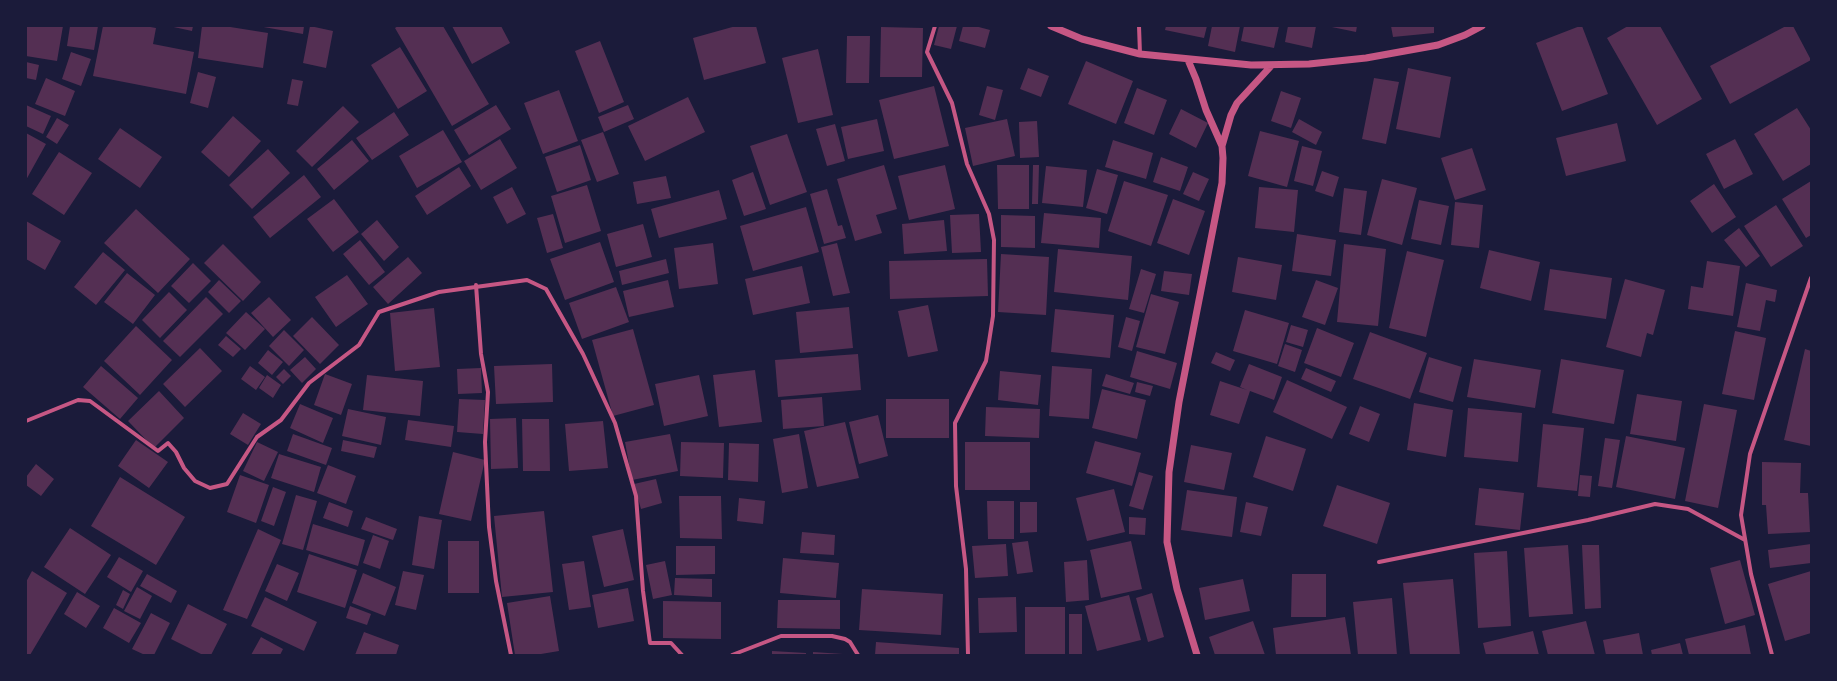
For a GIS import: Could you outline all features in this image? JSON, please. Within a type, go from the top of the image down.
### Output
[{"type":"street","points":[[935,26],[927,52],[952,103],[967,164],[988,214],[994,240],[994,316],[986,361],[955,424],[956,486],[966,569],[968,655]]},
{"type":"street","points":[[1051,26],[1082,39],[1140,54],[1188,60],[1251,65],[1309,64],[1366,58],[1431,46],[1464,35],[1482,26]]},
{"type":"street","points":[[1139,26],[1140,54]]},
{"type":"street","points":[[1188,60],[1206,110],[1222,146]]},
{"type":"street","points":[[1197,655],[1177,589],[1166,542],[1169,480],[1180,402],[1222,183],[1222,146],[1230,115],[1237,103],[1272,65]]},
{"type":"street","points":[[1772,655],[1751,574],[1742,515],[1750,454],[1811,278]]},
{"type":"street","points":[[26,421],[78,400],[90,401],[158,451],[168,443],[176,452],[184,468],[195,481],[210,488],[227,484],[257,437],[281,420],[309,383],[359,345],[380,312],[439,292],[476,285],[527,280],[546,289],[583,354],[615,423],[636,496],[643,590],[650,643],[671,643],[682,655]]},
{"type":"street","points":[[476,285],[481,354],[488,392],[486,442],[489,527],[496,581],[511,655]]},
{"type":"street","points":[[1379,562],[1588,520],[1655,504],[1688,509],[1745,540]]},
{"type":"street","points":[[732,655],[782,636],[832,636],[850,642],[858,655]]},
{"type":"building","points":[[26,26],[63,26],[57,61],[26,56]]},
{"type":"building","points":[[70,26],[98,26],[94,50],[67,46]]},
{"type":"building","points":[[103,26],[145,26],[156,28],[153,44],[194,52],[186,94],[93,76]]},
{"type":"building","points":[[169,26],[193,26],[192,31]]},
{"type":"building","points":[[202,26],[224,26],[268,33],[263,68],[198,58]]},
{"type":"building","points":[[258,26],[304,26],[303,34]]},
{"type":"building","points":[[310,26],[333,31],[326,68],[303,63]]},
{"type":"building","points":[[398,26],[443,26],[489,104],[452,126],[395,28]]},
{"type":"building","points":[[452,26],[501,26],[510,43],[472,64]]},
{"type":"building","points":[[736,26],[756,26],[766,63],[704,80],[693,38]]},
{"type":"building","points":[[939,26],[957,26],[951,49],[934,45]]},
{"type":"building","points":[[963,26],[975,26],[990,30],[985,48],[959,41]]},
{"type":"building","points":[[1166,26],[1207,26],[1204,38],[1165,30]]},
{"type":"building","points":[[1212,26],[1240,26],[1235,52],[1208,46]]},
{"type":"building","points":[[1244,26],[1279,26],[1274,48],[1241,41]]},
{"type":"building","points":[[1288,26],[1316,26],[1312,48],[1285,42]]},
{"type":"building","points":[[1327,26],[1357,26],[1356,32]]},
{"type":"building","points":[[1391,26],[1434,26],[1434,33],[1393,37]]},
{"type":"building","points":[[1582,26],[1608,94],[1562,111],[1536,43]]},
{"type":"building","points":[[1628,26],[1660,26],[1702,99],[1657,125],[1607,38]]},
{"type":"building","points":[[1786,26],[1793,26],[1811,60],[1730,104],[1710,66]]},
{"type":"building","points":[[881,27],[923,28],[922,77],[880,77]]},
{"type":"building","points":[[847,36],[870,36],[869,83],[846,83]]},
{"type":"building","points":[[600,41],[624,102],[599,113],[575,51]]},
{"type":"building","points":[[400,47],[427,91],[398,109],[371,65]]},
{"type":"building","points":[[818,49],[833,115],[798,123],[782,58]]},
{"type":"building","points":[[71,52],[91,59],[81,86],[62,79]]},
{"type":"building","points":[[1086,61],[1133,81],[1116,124],[1068,104]]},
{"type":"building","points":[[26,62],[39,65],[36,80],[26,78]]},
{"type":"building","points":[[1028,68],[1049,76],[1041,97],[1020,89]]},
{"type":"building","points":[[1408,68],[1451,77],[1440,138],[1396,129]]},
{"type":"building","points":[[198,72],[216,77],[208,108],[190,103]]},
{"type":"building","points":[[46,78],[75,91],[65,116],[35,104]]},
{"type":"building","points":[[1374,78],[1399,82],[1386,144],[1362,139]]},
{"type":"building","points":[[292,79],[303,81],[298,106],[287,104]]},
{"type":"building","points":[[934,86],[949,146],[894,159],[879,100]]},
{"type":"building","points":[[987,86],[1003,90],[995,120],[979,115]]},
{"type":"building","points":[[1137,88],[1167,100],[1154,135],[1124,123]]},
{"type":"building","points":[[559,90],[578,141],[543,154],[524,103]]},
{"type":"building","points":[[1281,91],[1301,98],[1291,128],[1271,121]]},
{"type":"building","points":[[688,97],[705,132],[645,161],[628,126]]},
{"type":"building","points":[[26,105],[51,116],[43,134],[26,126]]},
{"type":"building","points":[[496,105],[511,129],[469,155],[454,130]]},
{"type":"building","points":[[628,105],[634,119],[604,132],[598,117]]},
{"type":"building","points":[[343,106],[359,122],[312,167],[296,151]]},
{"type":"building","points":[[1797,108],[1811,130],[1811,164],[1783,181],[1754,134]]},
{"type":"building","points":[[1181,109],[1208,123],[1196,148],[1169,134]]},
{"type":"building","points":[[394,112],[409,135],[372,160],[356,138]]},
{"type":"building","points":[[233,116],[261,141],[229,177],[201,152]]},
{"type":"building","points":[[57,118],[69,125],[57,144],[46,137]]},
{"type":"building","points":[[877,119],[884,151],[848,159],[841,127]]},
{"type":"building","points":[[1007,119],[1015,156],[973,166],[965,128]]},
{"type":"building","points":[[1299,119],[1322,132],[1316,145],[1292,132]]},
{"type":"building","points":[[1037,121],[1039,157],[1020,158],[1019,122]]},
{"type":"building","points":[[1617,123],[1626,161],[1566,176],[1556,138]]},
{"type":"building","points":[[835,124],[845,161],[827,166],[816,129]]},
{"type":"building","points":[[120,128],[162,157],[140,188],[98,159]]},
{"type":"building","points":[[443,130],[462,162],[417,188],[399,156]]},
{"type":"building","points":[[1260,131],[1299,141],[1287,187],[1248,176]]},
{"type":"building","points":[[603,132],[619,174],[597,182],[581,140]]},
{"type":"building","points":[[26,133],[46,144],[26,180]]},
{"type":"building","points":[[787,134],[807,192],[770,205],[750,146]]},
{"type":"building","points":[[500,139],[517,168],[481,190],[464,161]]},
{"type":"building","points":[[1735,139],[1753,174],[1724,189],[1706,154]]},
{"type":"building","points":[[352,140],[369,161],[334,190],[317,169]]},
{"type":"building","points":[[1113,140],[1153,153],[1146,179],[1105,167]]},
{"type":"building","points":[[580,145],[591,180],[557,192],[545,157]]},
{"type":"building","points":[[1302,146],[1322,151],[1313,186],[1294,181]]},
{"type":"building","points":[[1472,148],[1486,190],[1455,200],[1441,158]]},
{"type":"building","points":[[268,149],[290,173],[252,209],[229,185]]},
{"type":"building","points":[[59,152],[92,173],[64,215],[32,194]]},
{"type":"building","points":[[1161,157],[1188,167],[1180,191],[1153,182]]},
{"type":"building","points":[[884,165],[897,209],[876,215],[882,233],[855,241],[837,179]]},
{"type":"building","points":[[945,165],[955,209],[909,220],[898,176]]},
{"type":"building","points":[[997,165],[1029,165],[1029,209],[998,209]]},
{"type":"building","points":[[1033,165],[1039,165],[1038,204],[1032,204]]},
{"type":"building","points":[[1046,166],[1087,170],[1083,207],[1042,203]]},
{"type":"building","points":[[459,167],[471,186],[427,215],[415,196]]},
{"type":"building","points":[[1097,169],[1118,175],[1107,214],[1086,208]]},
{"type":"building","points":[[1322,171],[1339,177],[1333,197],[1315,191]]},
{"type":"building","points":[[753,172],[766,209],[744,216],[732,180]]},
{"type":"building","points":[[1193,172],[1209,179],[1199,201],[1183,194]]},
{"type":"building","points":[[304,175],[321,197],[270,238],[253,217]]},
{"type":"building","points":[[666,176],[671,198],[637,204],[633,182]]},
{"type":"building","points":[[1382,179],[1417,188],[1402,245],[1367,235]]},
{"type":"building","points":[[1124,181],[1168,195],[1151,246],[1108,231]]},
{"type":"building","points":[[1811,181],[1811,235],[1806,238],[1782,199]]},
{"type":"building","points":[[1714,184],[1736,217],[1712,233],[1690,201]]},
{"type":"building","points":[[587,185],[601,231],[565,243],[551,196]]},
{"type":"building","points":[[512,187],[526,214],[507,224],[493,197]]},
{"type":"building","points":[[1259,187],[1298,190],[1294,232],[1255,228]]},
{"type":"building","points":[[1344,188],[1367,191],[1361,235],[1339,232]]},
{"type":"building","points":[[827,189],[838,226],[842,225],[846,238],[824,244],[810,194]]},
{"type":"building","points":[[719,190],[727,219],[659,238],[651,209]]},
{"type":"building","points":[[334,199],[359,232],[333,252],[307,219]]},
{"type":"building","points":[[1173,199],[1205,211],[1189,255],[1157,243]]},
{"type":"building","points":[[1419,200],[1449,206],[1441,245],[1411,239]]},
{"type":"building","points":[[1455,202],[1483,205],[1479,248],[1451,245]]},
{"type":"building","points":[[1776,205],[1803,246],[1771,267],[1744,226]]},
{"type":"building","points":[[806,207],[819,252],[753,271],[740,226]]},
{"type":"building","points":[[136,209],[190,259],[158,293],[104,243]]},
{"type":"building","points":[[1044,213],[1101,218],[1099,248],[1041,243]]},
{"type":"building","points":[[553,214],[563,248],[547,253],[537,218]]},
{"type":"building","points":[[979,214],[981,252],[952,253],[950,215]]},
{"type":"building","points":[[1001,215],[1035,216],[1035,248],[1001,247]]},
{"type":"building","points":[[377,220],[399,247],[384,261],[361,234]]},
{"type":"building","points":[[944,220],[947,251],[904,254],[902,224]]},
{"type":"building","points":[[26,221],[61,241],[45,270],[26,259]]},
{"type":"building","points":[[643,224],[652,257],[616,267],[607,234]]},
{"type":"building","points":[[1739,228],[1760,256],[1746,267],[1724,240]]},
{"type":"building","points":[[1297,234],[1336,240],[1331,276],[1292,271]]},
{"type":"building","points":[[360,240],[385,272],[369,285],[343,254]]},
{"type":"building","points":[[600,242],[614,282],[565,300],[550,259]]},
{"type":"building","points":[[713,243],[718,284],[679,289],[674,248]]},
{"type":"building","points":[[837,243],[850,293],[833,296],[821,247]]},
{"type":"building","points":[[223,244],[261,282],[243,301],[204,263]]},
{"type":"building","points":[[1344,244],[1386,249],[1378,326],[1337,322]]},
{"type":"building","points":[[1058,249],[1132,256],[1128,300],[1054,292]]},
{"type":"building","points":[[1489,250],[1540,262],[1531,301],[1480,288]]},
{"type":"building","points":[[1407,251],[1444,260],[1426,337],[1389,328]]},
{"type":"building","points":[[103,252],[125,270],[96,305],[74,287]]},
{"type":"building","points":[[1001,254],[1049,257],[1046,315],[998,312]]},
{"type":"building","points":[[408,257],[422,273],[388,304],[373,287]]},
{"type":"building","points":[[1238,257],[1282,265],[1276,300],[1232,292]]},
{"type":"building","points":[[666,259],[669,273],[622,285],[619,271]]},
{"type":"building","points":[[987,259],[988,296],[890,299],[889,261]]},
{"type":"building","points":[[1707,261],[1740,266],[1733,316],[1688,309],[1691,286],[1703,288]]},
{"type":"building","points":[[193,263],[211,281],[189,303],[171,286]]},
{"type":"building","points":[[802,266],[810,303],[753,315],[745,279]]},
{"type":"building","points":[[1141,269],[1156,274],[1144,313],[1129,309]]},
{"type":"building","points":[[1550,269],[1612,278],[1606,319],[1544,310]]},
{"type":"building","points":[[1164,271],[1192,274],[1189,295],[1161,291]]},
{"type":"building","points":[[127,273],[155,295],[133,324],[104,302]]},
{"type":"building","points":[[347,275],[368,304],[336,327],[315,297]]},
{"type":"building","points":[[1625,279],[1665,290],[1653,335],[1647,333],[1641,357],[1606,347]]},
{"type":"building","points":[[219,280],[241,301],[229,313],[208,292]]},
{"type":"building","points":[[668,280],[674,307],[629,317],[623,291]]},
{"type":"building","points":[[1316,280],[1338,288],[1325,325],[1302,317]]},
{"type":"building","points":[[1746,283],[1777,290],[1775,302],[1766,300],[1760,331],[1737,327]]},
{"type":"building","points":[[616,287],[629,322],[582,339],[569,303]]},
{"type":"building","points":[[169,292],[187,310],[160,338],[142,320]]},
{"type":"building","points":[[1151,294],[1179,302],[1165,354],[1136,347]]},
{"type":"building","points":[[206,297],[223,314],[180,357],[163,341]]},
{"type":"building","points":[[269,297],[291,320],[273,337],[251,313]]},
{"type":"building","points":[[928,305],[938,351],[908,357],[898,311]]},
{"type":"building","points":[[849,307],[853,348],[800,353],[796,312]]},
{"type":"building","points":[[434,308],[440,367],[395,371],[390,313]]},
{"type":"building","points":[[1055,309],[1114,315],[1110,358],[1051,352]]},
{"type":"building","points":[[1245,310],[1289,323],[1277,364],[1233,351]]},
{"type":"building","points":[[246,312],[265,329],[245,350],[226,333]]},
{"type":"building","points":[[312,317],[339,345],[320,364],[293,336]]},
{"type":"building","points":[[1126,317],[1140,321],[1132,351],[1118,347]]},
{"type":"building","points":[[1291,325],[1308,330],[1303,347],[1286,342]]},
{"type":"building","points":[[136,326],[172,360],[140,395],[104,361]]},
{"type":"building","points":[[1317,328],[1354,343],[1341,377],[1304,363]]},
{"type":"building","points":[[633,329],[654,405],[613,416],[592,340]]},
{"type":"building","points":[[284,330],[304,350],[289,366],[269,346]]},
{"type":"building","points":[[1735,331],[1766,338],[1754,400],[1722,394]]},
{"type":"building","points":[[1370,332],[1427,353],[1410,399],[1353,379]]},
{"type":"building","points":[[226,336],[241,349],[233,357],[218,345]]},
{"type":"building","points":[[1285,344],[1302,350],[1295,372],[1278,366]]},
{"type":"building","points":[[200,348],[222,371],[185,407],[163,384]]},
{"type":"building","points":[[1805,349],[1811,351],[1811,446],[1784,440]]},
{"type":"building","points":[[268,350],[283,362],[272,375],[258,363]]},
{"type":"building","points":[[1137,351],[1177,363],[1170,389],[1130,377]]},
{"type":"building","points":[[1216,352],[1235,360],[1230,371],[1211,363]]},
{"type":"building","points":[[858,354],[861,390],[778,397],[775,360]]},
{"type":"building","points":[[305,357],[316,369],[302,383],[290,370]]},
{"type":"building","points":[[1429,357],[1462,367],[1453,402],[1419,392]]},
{"type":"building","points":[[1474,359],[1541,370],[1535,408],[1467,397]]},
{"type":"building","points":[[1561,359],[1624,370],[1614,424],[1552,413]]},
{"type":"building","points":[[552,364],[553,402],[496,404],[494,366]]},
{"type":"building","points":[[1249,364],[1282,377],[1274,400],[1250,391],[1239,424],[1210,415],[1220,381],[1247,390],[1240,387]]},
{"type":"building","points":[[101,366],[138,398],[120,419],[83,387]]},
{"type":"building","points":[[250,366],[265,377],[256,390],[241,379]]},
{"type":"building","points":[[1052,366],[1092,369],[1089,419],[1049,416]]},
{"type":"building","points":[[481,368],[482,393],[458,394],[457,369]]},
{"type":"building","points":[[1306,368],[1336,381],[1331,392],[1301,379]]},
{"type":"building","points":[[284,369],[291,376],[283,384],[276,377]]},
{"type":"building","points":[[755,370],[762,422],[719,427],[713,375]]},
{"type":"building","points":[[1000,371],[1041,375],[1038,405],[998,400]]},
{"type":"building","points":[[325,374],[352,384],[341,415],[314,405]]},
{"type":"building","points":[[1106,374],[1134,383],[1130,394],[1102,386]]},
{"type":"building","points":[[267,375],[281,385],[273,398],[259,388]]},
{"type":"building","points":[[367,375],[423,381],[420,416],[363,410]]},
{"type":"building","points":[[699,375],[708,416],[664,426],[655,384]]},
{"type":"building","points":[[1287,380],[1347,407],[1332,439],[1273,412]]},
{"type":"building","points":[[1137,382],[1153,386],[1150,396],[1135,392]]},
{"type":"building","points":[[1102,389],[1146,400],[1137,439],[1092,428]]},
{"type":"building","points":[[159,391],[184,418],[154,448],[128,421]]},
{"type":"building","points":[[1637,394],[1682,401],[1676,441],[1630,434]]},
{"type":"building","points":[[822,397],[824,426],[783,429],[781,400]]},
{"type":"building","points":[[459,399],[485,400],[483,434],[457,432]]},
{"type":"building","points":[[886,399],[949,399],[949,438],[886,438]]},
{"type":"building","points":[[1414,403],[1453,410],[1446,457],[1407,450]]},
{"type":"building","points":[[300,404],[333,418],[323,443],[290,428]]},
{"type":"building","points":[[1704,404],[1737,410],[1718,508],[1685,501]]},
{"type":"building","points":[[1360,406],[1380,414],[1369,442],[1349,434]]},
{"type":"building","points":[[986,407],[1040,409],[1039,438],[985,436]]},
{"type":"building","points":[[1468,408],[1522,413],[1518,462],[1464,457]]},
{"type":"building","points":[[348,409],[386,417],[381,445],[342,436]]},
{"type":"building","points":[[243,413],[261,424],[248,445],[230,434]]},
{"type":"building","points":[[878,415],[888,456],[859,464],[849,422]]},
{"type":"building","points":[[516,418],[518,468],[491,469],[490,419]]},
{"type":"building","points":[[522,419],[549,419],[550,471],[523,471]]},
{"type":"building","points":[[408,420],[454,426],[451,447],[405,440]]},
{"type":"building","points":[[603,421],[608,468],[569,471],[565,424]]},
{"type":"building","points":[[845,422],[859,478],[817,487],[804,431]]},
{"type":"building","points":[[1543,424],[1584,428],[1577,491],[1537,487]]},
{"type":"building","points":[[293,434],[332,448],[326,465],[287,451]]},
{"type":"building","points":[[670,434],[678,471],[632,480],[625,442]]},
{"type":"building","points":[[799,434],[808,488],[782,493],[773,439]]},
{"type":"building","points":[[1266,436],[1306,449],[1293,491],[1253,477]]},
{"type":"building","points":[[1626,436],[1685,448],[1675,499],[1616,487]]},
{"type":"building","points":[[1605,438],[1620,440],[1612,488],[1598,486]]},
{"type":"building","points":[[136,440],[168,462],[149,488],[118,466]]},
{"type":"building","points":[[343,440],[377,447],[374,458],[341,451]]},
{"type":"building","points":[[1095,441],[1141,453],[1132,486],[1086,473]]},
{"type":"building","points":[[257,442],[278,452],[264,481],[243,471]]},
{"type":"building","points":[[681,442],[724,443],[723,478],[680,476]]},
{"type":"building","points":[[965,442],[1030,442],[1030,490],[965,490]]},
{"type":"building","points":[[729,443],[759,444],[758,482],[728,480]]},
{"type":"building","points":[[1191,445],[1232,453],[1224,490],[1184,482]]},
{"type":"building","points":[[453,452],[485,460],[471,521],[439,514]]},
{"type":"building","points":[[279,454],[321,467],[314,492],[271,478]]},
{"type":"building","points":[[1762,462],[1801,463],[1800,493],[1808,493],[1810,532],[1768,534],[1766,505],[1762,505]]},
{"type":"building","points":[[36,464],[54,479],[41,496],[26,485],[26,477]]},
{"type":"building","points":[[328,465],[356,476],[346,504],[317,493]]},
{"type":"building","points":[[1139,472],[1153,476],[1143,510],[1129,506]]},
{"type":"building","points":[[240,475],[269,485],[256,523],[227,512]]},
{"type":"building","points":[[1580,475],[1592,476],[1590,497],[1578,496]]},
{"type":"building","points":[[120,477],[185,517],[156,565],[91,526]]},
{"type":"building","points":[[656,479],[662,503],[641,509],[634,484]]},
{"type":"building","points":[[1337,485],[1390,503],[1377,544],[1323,526]]},
{"type":"building","points":[[273,487],[286,492],[274,526],[261,521]]},
{"type":"building","points":[[1479,488],[1524,493],[1520,530],[1475,525]]},
{"type":"building","points":[[1114,489],[1125,532],[1087,541],[1076,498]]},
{"type":"building","points":[[1187,490],[1237,497],[1232,537],[1181,530]]},
{"type":"building","points":[[296,495],[317,501],[303,550],[282,544]]},
{"type":"building","points":[[679,496],[721,496],[722,539],[680,538]]},
{"type":"building","points":[[739,498],[765,501],[763,524],[737,521]]},
{"type":"building","points":[[987,501],[1014,501],[1014,539],[988,539]]},
{"type":"building","points":[[329,502],[353,511],[348,527],[323,518]]},
{"type":"building","points":[[1020,502],[1037,502],[1037,532],[1020,533]]},
{"type":"building","points":[[1246,502],[1268,507],[1261,536],[1240,532]]},
{"type":"building","points":[[544,511],[553,592],[502,597],[494,516]]},
{"type":"building","points":[[419,516],[442,520],[434,569],[412,565]]},
{"type":"building","points":[[366,517],[397,529],[393,540],[361,529]]},
{"type":"building","points":[[1129,517],[1146,518],[1145,535],[1129,534]]},
{"type":"building","points":[[313,524],[365,540],[358,566],[306,550]]},
{"type":"building","points":[[70,528],[111,555],[85,594],[44,567]]},
{"type":"building","points":[[258,529],[281,540],[247,619],[223,610]]},
{"type":"building","points":[[623,529],[634,580],[604,587],[592,536]]},
{"type":"building","points":[[802,532],[835,535],[834,555],[800,553]]},
{"type":"building","points":[[373,535],[389,541],[380,569],[363,563]]},
{"type":"building","points":[[448,541],[479,541],[479,593],[448,593]]},
{"type":"building","points":[[1028,541],[1033,572],[1017,574],[1012,543]]},
{"type":"building","points":[[1131,541],[1142,589],[1101,598],[1090,550]]},
{"type":"building","points":[[1006,544],[1008,576],[975,578],[972,546]]},
{"type":"building","points":[[1811,544],[1811,563],[1770,568],[1768,550]]},
{"type":"building","points":[[1568,545],[1573,614],[1529,617],[1524,548]]},
{"type":"building","points":[[1582,545],[1599,545],[1601,608],[1585,609]]},
{"type":"building","points":[[676,546],[715,546],[715,574],[676,575]]},
{"type":"building","points":[[1507,551],[1511,626],[1478,628],[1474,553]]},
{"type":"building","points":[[309,554],[357,570],[345,608],[297,592]]},
{"type":"building","points":[[119,557],[143,571],[131,592],[107,577]]},
{"type":"building","points":[[783,558],[839,563],[836,598],[780,593]]},
{"type":"building","points":[[1087,560],[1089,600],[1066,602],[1064,562]]},
{"type":"building","points":[[1740,560],[1755,615],[1725,624],[1710,568]]},
{"type":"building","points":[[584,561],[591,607],[569,610],[562,564]]},
{"type":"building","points":[[665,561],[672,595],[653,599],[646,565]]},
{"type":"building","points":[[277,564],[299,573],[287,601],[265,591]]},
{"type":"building","points":[[32,571],[67,593],[30,655],[26,655],[26,582]]},
{"type":"building","points":[[403,571],[424,575],[416,610],[395,605]]},
{"type":"building","points":[[1811,571],[1811,633],[1785,641],[1768,584]]},
{"type":"building","points":[[363,573],[396,587],[385,616],[352,603]]},
{"type":"building","points":[[147,574],[177,591],[171,603],[140,586]]},
{"type":"building","points":[[1292,574],[1326,574],[1326,617],[1291,617]]},
{"type":"building","points":[[675,578],[712,579],[712,597],[674,595]]},
{"type":"building","points":[[1243,579],[1250,611],[1205,620],[1199,588]]},
{"type":"building","points":[[1453,579],[1460,655],[1410,655],[1403,583]]},
{"type":"building","points":[[137,587],[152,596],[140,619],[124,611]]},
{"type":"building","points":[[628,588],[634,621],[598,628],[592,595]]},
{"type":"building","points":[[862,589],[943,594],[941,635],[859,630]]},
{"type":"building","points":[[123,590],[130,594],[123,609],[116,605]]},
{"type":"building","points":[[77,592],[100,606],[86,628],[64,614]]},
{"type":"building","points":[[1152,593],[1164,637],[1148,642],[1136,598]]},
{"type":"building","points":[[1129,595],[1141,640],[1097,651],[1085,606]]},
{"type":"building","points":[[550,596],[559,651],[535,655],[515,655],[507,603]]},
{"type":"building","points":[[265,597],[317,622],[304,651],[251,626]]},
{"type":"building","points":[[1016,597],[1017,632],[979,633],[978,598]]},
{"type":"building","points":[[1392,598],[1397,655],[1358,655],[1353,602]]},
{"type":"building","points":[[778,600],[840,600],[840,629],[777,628]]},
{"type":"building","points":[[663,601],[721,602],[721,639],[663,638]]},
{"type":"building","points":[[188,604],[227,624],[211,655],[203,655],[171,639]]},
{"type":"building","points":[[350,606],[371,614],[367,625],[346,618]]},
{"type":"building","points":[[1025,607],[1065,607],[1065,655],[1025,655]]},
{"type":"building","points":[[114,608],[141,623],[129,643],[103,628]]},
{"type":"building","points":[[151,613],[170,623],[154,655],[145,655],[132,649]]},
{"type":"building","points":[[1069,614],[1082,614],[1082,655],[1069,655]]},
{"type":"building","points":[[1345,617],[1351,655],[1276,655],[1273,628]]},
{"type":"building","points":[[1253,621],[1265,655],[1215,655],[1209,637]]},
{"type":"building","points":[[1586,621],[1595,655],[1548,655],[1542,631]]},
{"type":"building","points":[[1745,625],[1751,655],[1689,655],[1685,639]]},
{"type":"building","points":[[1533,631],[1539,655],[1486,655],[1483,643]]},
{"type":"building","points":[[364,632],[399,645],[396,655],[355,655]]},
{"type":"building","points":[[1639,633],[1643,655],[1606,655],[1603,640]]},
{"type":"building","points":[[261,637],[283,649],[280,655],[251,655]]},
{"type":"building","points":[[876,642],[959,648],[959,655],[875,655]]},
{"type":"building","points":[[1680,643],[1683,655],[1652,655],[1651,650]]},
{"type":"building","points":[[772,651],[806,653],[806,655],[772,655]]},
{"type":"building","points":[[813,652],[843,654],[813,655]]}]
